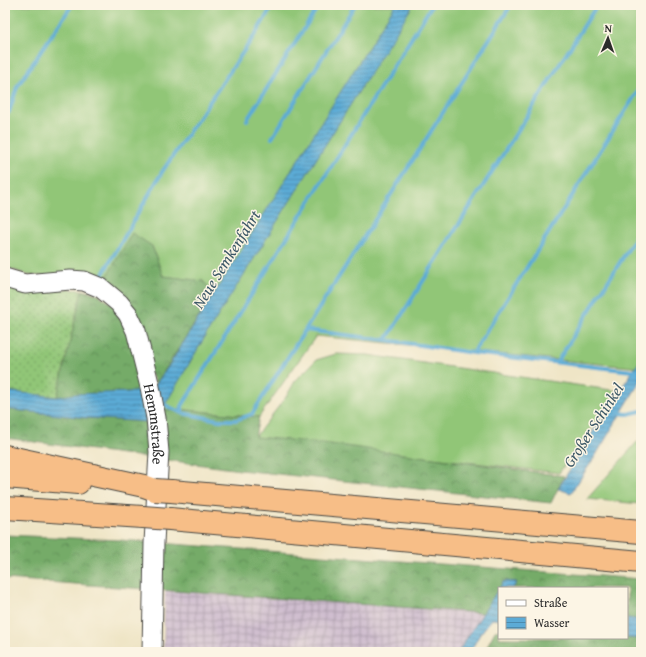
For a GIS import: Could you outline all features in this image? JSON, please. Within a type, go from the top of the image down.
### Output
[{"type":"highway","points":[[5,456],[154,489]]},
{"type":"highway","points":[[5,477],[641,532]]},
{"type":"highway","points":[[5,508],[170,519],[641,562]]},
{"type":"street","name":"Hemmstraße","points":[[5,278],[25,284],[70,280],[84,281],[101,288],[119,303],[128,314],[136,331],[156,418],[159,452],[154,543],[152,652]]},
{"type":"shaded area","points":[[165,591],[483,613],[458,652],[163,652]]},
{"type":"green space","points":[[5,5],[641,5],[641,368],[316,336],[259,417],[187,410],[161,410],[156,384],[203,281],[163,276],[152,246],[105,280],[28,275],[5,266]]},
{"type":"green space","points":[[132,233],[152,246],[163,276],[203,281],[214,293],[156,384],[105,280]]},
{"type":"green space","points":[[5,286],[82,290],[57,397],[5,391]]},
{"type":"green space","points":[[82,290],[98,294],[113,305],[132,336],[143,390],[122,393],[57,397]]},
{"type":"green space","points":[[336,354],[368,355],[618,391],[559,473],[255,437],[286,397],[295,381],[316,360]]},
{"type":"green space","points":[[5,409],[87,418],[149,422],[161,410],[187,410],[259,417],[255,437],[323,443],[564,476],[551,503],[240,470],[5,438]]},
{"type":"green space","points":[[641,441],[641,504],[587,499],[637,442]]},
{"type":"green space","points":[[5,535],[120,540],[641,579],[641,620],[628,618],[628,587],[514,587],[517,582],[504,581],[500,587],[498,587],[498,590],[483,613],[5,579]]},
{"type":"green space","points":[[498,630],[498,639],[641,639],[641,652],[484,652],[495,631]]},
{"type":"water","points":[[395,5],[413,5],[206,335],[162,410],[150,422],[87,418],[5,409],[5,391],[57,397],[75,394],[129,392],[143,390],[156,384]]},
{"type":"water","points":[[641,359],[641,380],[596,455],[571,493],[558,489],[598,423]]},
{"type":"water","points":[[504,581],[517,582],[514,587],[500,587]]},
{"type":"water","points":[[498,590],[498,620],[492,619],[480,634],[470,652],[458,652]]},
{"type":"water","points":[[628,618],[641,620],[641,639],[628,638]]},
{"type":"waterway","points":[[5,115],[9,112],[17,87],[72,5]]},
{"type":"waterway","points":[[100,279],[162,172],[258,30],[273,5]]},
{"type":"waterway","points":[[247,120],[319,5]]},
{"type":"waterway","points":[[272,138],[355,5]]},
{"type":"waterway","points":[[432,5],[182,406],[182,413],[219,420],[236,420],[252,414],[511,5]]},
{"type":"waterway","points":[[386,340],[597,5]]},
{"type":"waterway","points":[[473,353],[641,86]]},
{"type":"waterway","points":[[557,362],[641,229]]},
{"type":"waterway","points":[[306,330],[473,353],[641,372]]},
{"type":"waterway","points":[[161,403],[182,413]]},
{"type":"waterway","name":"Großer Schinkel","points":[[617,413],[628,414],[641,411]]},
{"type":"water label","name":"Neue Semkenfahrt","points":[[226,259]]}]
